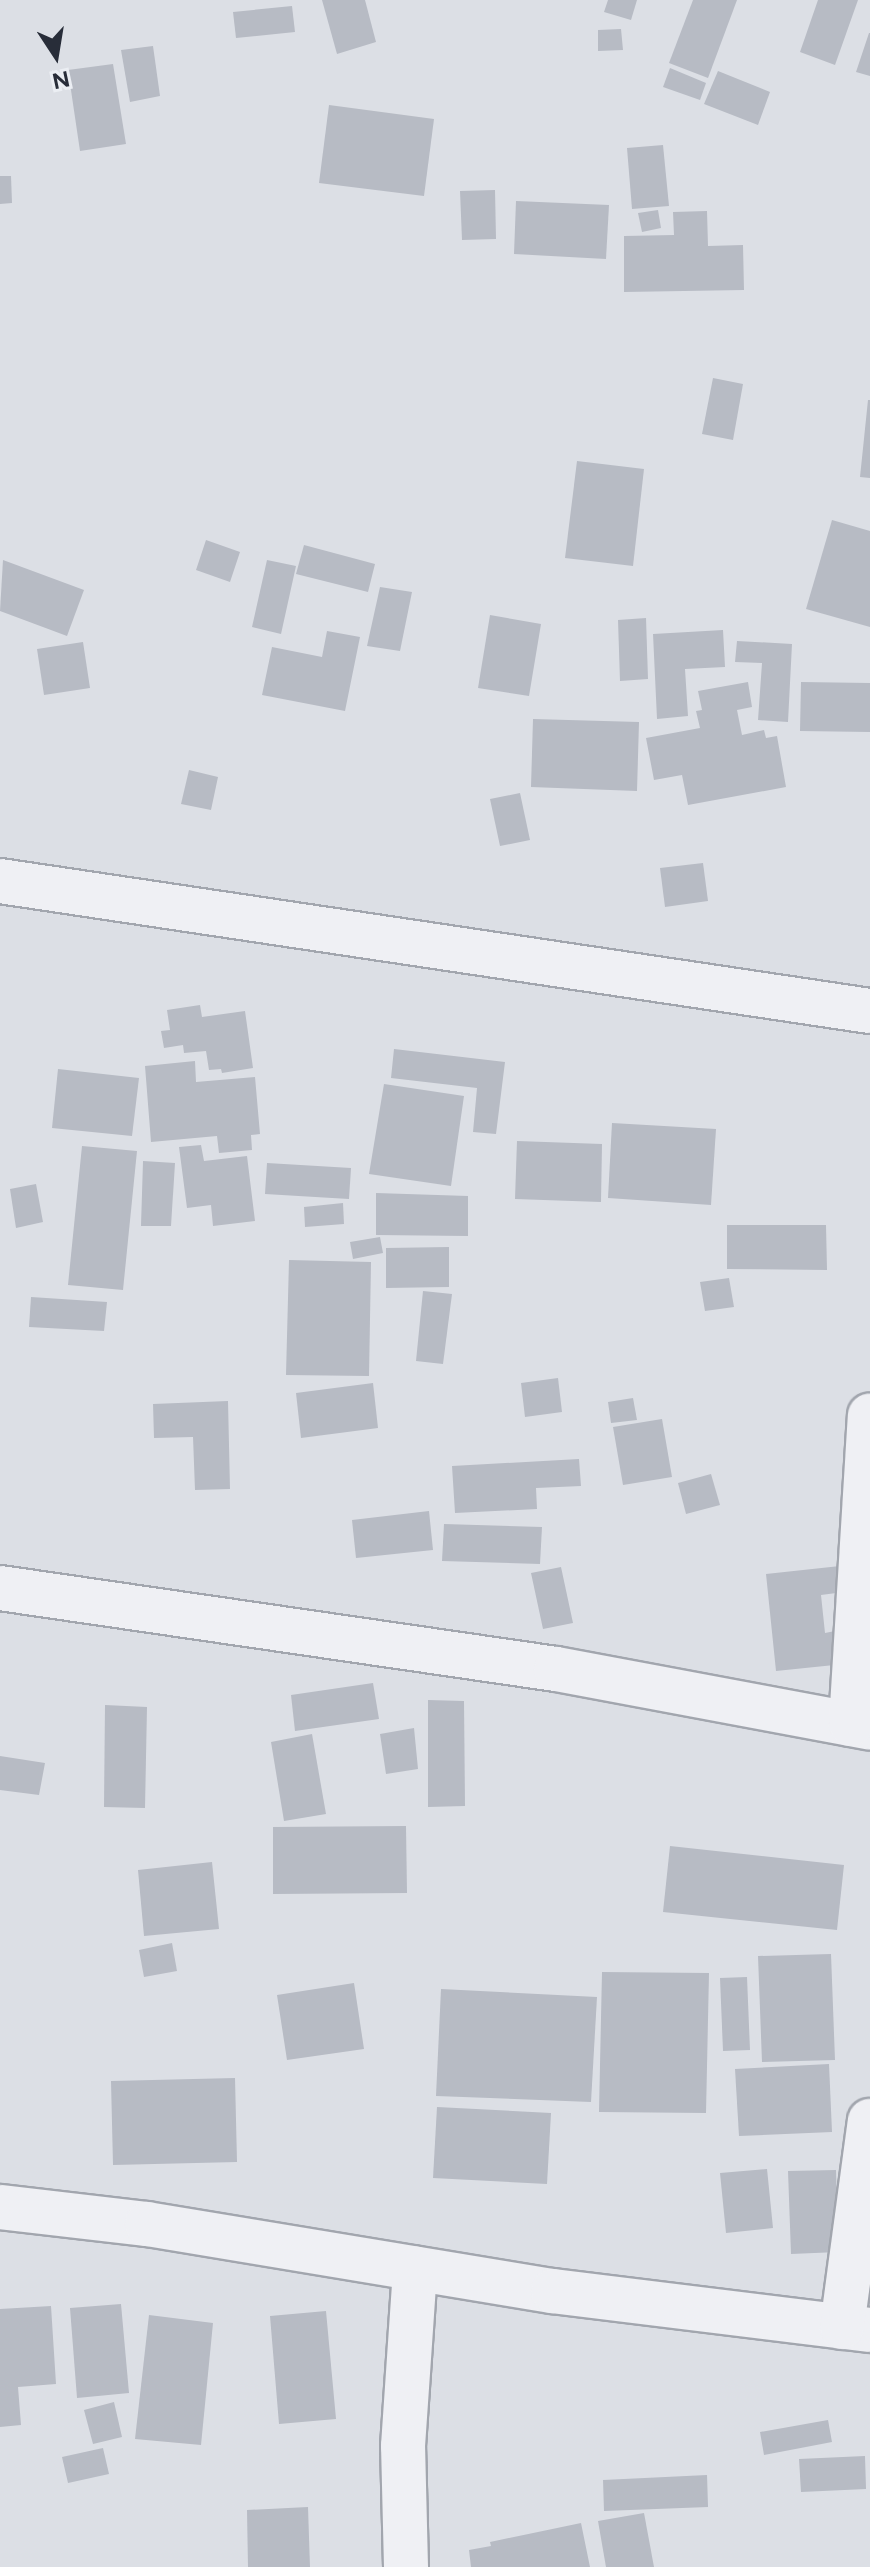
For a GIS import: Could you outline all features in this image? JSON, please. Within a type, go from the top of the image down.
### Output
[{"type":"street","points":[[0,881],[870,1011]]},
{"type":"street","points":[[0,1588],[556,1669],[860,1726],[870,1416]]},
{"type":"street","points":[[0,2207],[147,2224],[553,2291],[856,2328],[870,2121]]},
{"type":"street","points":[[406,2567],[403,2446],[415,2268]]},
{"type":"building","points":[[322,0],[365,0],[376,42],[337,54]]},
{"type":"building","points":[[608,0],[637,0],[631,20],[604,12]]},
{"type":"building","points":[[693,0],[737,0],[708,78],[669,63]]},
{"type":"building","points":[[818,0],[858,0],[835,65],[800,52]]},
{"type":"building","points":[[292,6],[295,32],[236,38],[233,12]]},
{"type":"building","points":[[621,29],[623,50],[598,51],[598,30]]},
{"type":"building","points":[[870,33],[870,76],[856,72]]},
{"type":"building","points":[[153,46],[160,96],[130,102],[121,50]]},
{"type":"building","points":[[113,64],[126,144],[80,151],[68,70]]},
{"type":"building","points":[[670,68],[706,83],[700,100],[663,87]]},
{"type":"building","points":[[718,71],[770,92],[758,125],[704,104]]},
{"type":"building","points":[[329,105],[434,119],[424,196],[319,183]]},
{"type":"building","points":[[663,145],[669,206],[632,209],[627,148]]},
{"type":"building","points":[[0,176],[11,176],[12,203],[0,204]]},
{"type":"building","points":[[495,190],[496,239],[462,240],[460,191]]},
{"type":"building","points":[[516,201],[609,205],[606,259],[514,254]]},
{"type":"building","points":[[658,210],[661,228],[642,232],[638,213]]},
{"type":"building","points":[[707,211],[708,246],[743,245],[744,290],[624,292],[624,236],[674,235],[673,212]]},
{"type":"building","points":[[713,378],[743,384],[733,440],[702,434]]},
{"type":"building","points":[[870,400],[870,478],[860,477]]},
{"type":"building","points":[[577,461],[644,469],[633,566],[565,558]]},
{"type":"building","points":[[832,520],[870,531],[870,627],[806,609]]},
{"type":"building","points":[[206,540],[240,552],[230,582],[196,570]]},
{"type":"building","points":[[304,545],[375,564],[368,592],[296,574]]},
{"type":"building","points":[[3,560],[84,590],[67,636],[0,611]]},
{"type":"building","points":[[267,560],[296,566],[281,634],[252,627]]},
{"type":"building","points":[[380,587],[412,592],[400,651],[367,646]]},
{"type":"building","points":[[490,615],[541,624],[529,696],[478,688]]},
{"type":"building","points":[[646,618],[648,679],[620,681],[618,620]]},
{"type":"building","points":[[723,630],[725,667],[685,669],[688,716],[657,719],[653,634]]},
{"type":"building","points":[[327,631],[360,637],[345,711],[262,695],[272,647],[322,657]]},
{"type":"building","points":[[737,641],[792,644],[788,722],[758,720],[762,663],[735,662]]},
{"type":"building","points":[[83,642],[90,688],[44,695],[37,649]]},
{"type":"building","points":[[748,682],[752,707],[737,710],[742,735],[764,730],[766,738],[777,736],[786,787],[688,805],[682,775],[654,780],[646,738],[700,728],[696,711],[702,710],[698,691]]},
{"type":"building","points":[[801,682],[870,683],[870,732],[800,731]]},
{"type":"building","points":[[533,719],[639,722],[637,791],[531,787]]},
{"type":"building","points":[[189,770],[218,777],[211,810],[181,804]]},
{"type":"building","points":[[520,793],[530,840],[500,846],[490,799]]},
{"type":"building","points":[[703,863],[708,901],[665,907],[660,868]]},
{"type":"building","points":[[200,1005],[202,1017],[245,1011],[253,1068],[222,1073],[221,1069],[209,1070],[206,1051],[184,1053],[183,1045],[164,1048],[161,1031],[170,1030],[167,1010]]},
{"type":"building","points":[[394,1049],[505,1062],[496,1134],[473,1132],[477,1088],[391,1078]]},
{"type":"building","points":[[195,1061],[196,1082],[255,1077],[260,1134],[251,1135],[252,1150],[219,1153],[217,1136],[151,1142],[145,1066]]},
{"type":"building","points":[[58,1069],[139,1078],[132,1136],[52,1128]]},
{"type":"building","points":[[384,1084],[464,1096],[451,1186],[369,1174]]},
{"type":"building","points":[[612,1123],[716,1129],[711,1205],[608,1198]]},
{"type":"building","points":[[517,1141],[602,1144],[601,1202],[515,1199]]},
{"type":"building","points":[[201,1145],[204,1161],[247,1156],[255,1221],[213,1226],[211,1205],[187,1208],[179,1147]]},
{"type":"building","points":[[82,1146],[137,1151],[123,1290],[68,1285]]},
{"type":"building","points":[[143,1161],[175,1163],[171,1226],[141,1226]]},
{"type":"building","points":[[267,1163],[351,1168],[349,1199],[265,1194]]},
{"type":"building","points":[[36,1184],[43,1222],[16,1228],[10,1189]]},
{"type":"building","points":[[376,1193],[468,1196],[468,1236],[376,1235]]},
{"type":"building","points":[[343,1203],[344,1224],[305,1227],[304,1207]]},
{"type":"building","points":[[727,1225],[826,1225],[827,1270],[727,1269]]},
{"type":"building","points":[[380,1237],[383,1253],[353,1259],[350,1242]]},
{"type":"building","points":[[449,1247],[449,1287],[386,1288],[386,1248]]},
{"type":"building","points":[[289,1260],[371,1262],[369,1376],[286,1375]]},
{"type":"building","points":[[729,1278],[734,1307],[705,1311],[700,1282]]},
{"type":"building","points":[[423,1291],[452,1294],[443,1364],[416,1361]]},
{"type":"building","points":[[31,1297],[107,1302],[104,1331],[29,1327]]},
{"type":"building","points":[[558,1378],[562,1412],[525,1417],[521,1383]]},
{"type":"building","points":[[373,1383],[378,1428],[301,1438],[296,1393]]},
{"type":"building","points":[[633,1398],[637,1420],[611,1423],[608,1402]]},
{"type":"building","points":[[228,1401],[230,1489],[195,1490],[193,1437],[154,1438],[153,1404]]},
{"type":"building","points":[[662,1419],[672,1477],[623,1485],[613,1427]]},
{"type":"building","points":[[579,1459],[581,1486],[536,1488],[537,1509],[455,1513],[452,1466]]},
{"type":"building","points":[[711,1474],[720,1505],[686,1514],[678,1483]]},
{"type":"building","points":[[429,1511],[433,1550],[356,1558],[352,1520]]},
{"type":"building","points":[[444,1524],[542,1527],[540,1564],[442,1561]]},
{"type":"building","points":[[840,1566],[844,1592],[821,1595],[825,1633],[840,1630],[844,1664],[776,1671],[766,1574]]},
{"type":"building","points":[[561,1567],[573,1623],[543,1629],[531,1573]]},
{"type":"building","points":[[373,1683],[379,1719],[295,1731],[291,1695]]},
{"type":"building","points":[[428,1700],[464,1701],[465,1806],[428,1807]]},
{"type":"building","points":[[105,1705],[147,1707],[145,1808],[104,1807]]},
{"type":"building","points":[[414,1728],[418,1769],[386,1774],[380,1734]]},
{"type":"building","points":[[312,1734],[326,1814],[284,1821],[271,1742]]},
{"type":"building","points":[[0,1756],[45,1763],[39,1795],[0,1790]]},
{"type":"building","points":[[406,1826],[407,1893],[273,1894],[273,1827]]},
{"type":"building","points":[[670,1846],[844,1865],[837,1930],[663,1912]]},
{"type":"building","points":[[212,1862],[219,1929],[144,1936],[138,1870]]},
{"type":"building","points":[[172,1943],[177,1971],[144,1977],[139,1950]]},
{"type":"building","points":[[831,1954],[835,2060],[762,2062],[758,1956]]},
{"type":"building","points":[[602,1972],[709,1973],[706,2113],[599,2112]]},
{"type":"building","points":[[747,1977],[750,2050],[723,2051],[720,1978]]},
{"type":"building","points":[[354,1983],[364,2049],[287,2060],[277,1995]]},
{"type":"building","points":[[441,1989],[597,1997],[591,2102],[436,2096]]},
{"type":"building","points":[[829,2064],[832,2132],[739,2136],[735,2069]]},
{"type":"building","points":[[235,2078],[237,2162],[113,2165],[111,2081]]},
{"type":"building","points":[[437,2107],[551,2113],[547,2184],[433,2178]]},
{"type":"building","points":[[767,2169],[773,2228],[726,2233],[720,2173]]},
{"type":"building","points":[[836,2170],[838,2252],[791,2254],[788,2171]]},
{"type":"building","points":[[121,2304],[129,2393],[77,2398],[70,2308]]},
{"type":"building","points":[[51,2306],[56,2384],[18,2387],[21,2425],[0,2427],[0,2309]]},
{"type":"building","points":[[326,2311],[336,2419],[279,2424],[270,2316]]},
{"type":"building","points":[[149,2315],[213,2323],[201,2445],[135,2439]]},
{"type":"building","points":[[114,2402],[122,2437],[93,2444],[84,2410]]},
{"type":"building","points":[[828,2420],[832,2442],[764,2455],[760,2432]]},
{"type":"building","points":[[103,2448],[109,2474],[68,2483],[62,2457]]},
{"type":"building","points":[[865,2456],[866,2489],[801,2492],[799,2459]]},
{"type":"building","points":[[707,2475],[708,2507],[604,2511],[603,2480]]},
{"type":"building","points":[[308,2507],[310,2567],[248,2567],[247,2510]]},
{"type":"building","points":[[644,2513],[654,2567],[606,2567],[598,2521]]},
{"type":"building","points":[[581,2523],[590,2567],[471,2567],[469,2550],[491,2546],[490,2542]]}]
